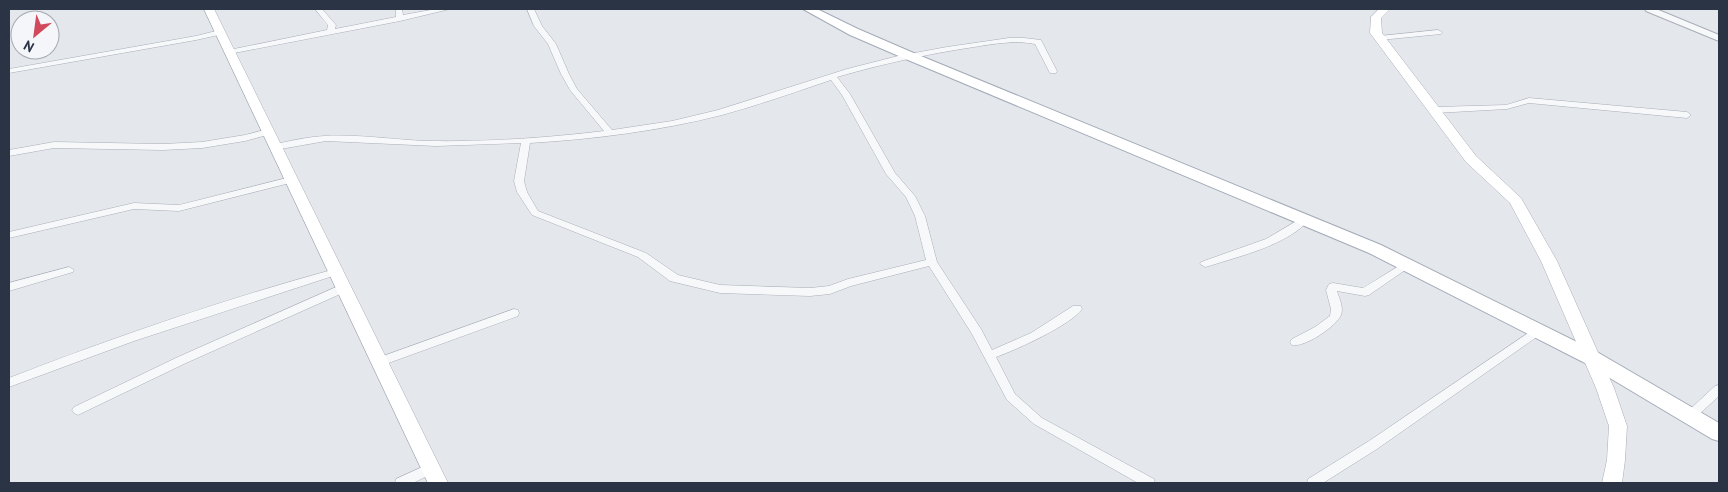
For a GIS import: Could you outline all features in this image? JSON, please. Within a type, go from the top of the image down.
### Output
[{"type":"main road","points":[[209,9],[438,483]]},
{"type":"main road","points":[[809,9],[854,32],[912,57],[1305,219],[1407,264],[1590,357],[1719,433]]},
{"type":"main road","points":[[1385,9],[1376,17],[1376,33],[1471,159],[1516,201],[1550,261],[1605,388],[1618,426],[1616,460],[1612,483]]},
{"type":"street","points":[[318,9],[332,25],[332,31]]},
{"type":"street","points":[[399,9],[400,19]]},
{"type":"street","points":[[230,52],[446,9]]},
{"type":"street","points":[[530,9],[536,16],[537,23],[545,36],[551,41],[570,84],[578,97],[602,119],[609,132]]},
{"type":"street","points":[[1650,9],[1719,38]]},
{"type":"street","points":[[9,71],[196,38],[220,32]]},
{"type":"street","points":[[1380,38],[1438,32]]},
{"type":"street","points":[[275,147],[316,139],[456,143],[526,140],[609,132],[700,118],[767,100],[850,71],[987,43],[1033,41],[1041,46],[1053,71]]},
{"type":"street","points":[[833,77],[846,94],[891,174],[910,196],[920,216],[932,262],[977,332],[1012,397],[1028,414],[1142,482]]},
{"type":"street","points":[[1435,110],[1507,107],[1529,100],[1687,115]]},
{"type":"street","points":[[9,153],[54,145],[202,145],[268,132]]},
{"type":"street","points":[[526,140],[519,181],[522,192],[535,213],[642,256],[674,278],[720,289],[810,292],[830,290],[858,280],[932,262]]},
{"type":"street","points":[[9,235],[134,206],[179,208],[291,180]]},
{"type":"street","points":[[1205,264],[1274,240],[1292,230],[1305,219]]},
{"type":"street","points":[[1296,342],[1318,330],[1335,317],[1337,311],[1330,290],[1333,287],[1364,292],[1407,264]]},
{"type":"street","points":[[9,286],[69,270]]},
{"type":"street","points":[[9,383],[57,364],[202,314],[336,272]]},
{"type":"street","points":[[78,410],[182,360],[343,288]]},
{"type":"street","points":[[989,355],[1030,339],[1077,309]]},
{"type":"street","points":[[379,362],[514,313]]},
{"type":"street","points":[[1313,483],[1373,445],[1537,330]]},
{"type":"street","points":[[1691,415],[1716,396]]},
{"type":"street","points":[[402,483],[431,468]]}]
